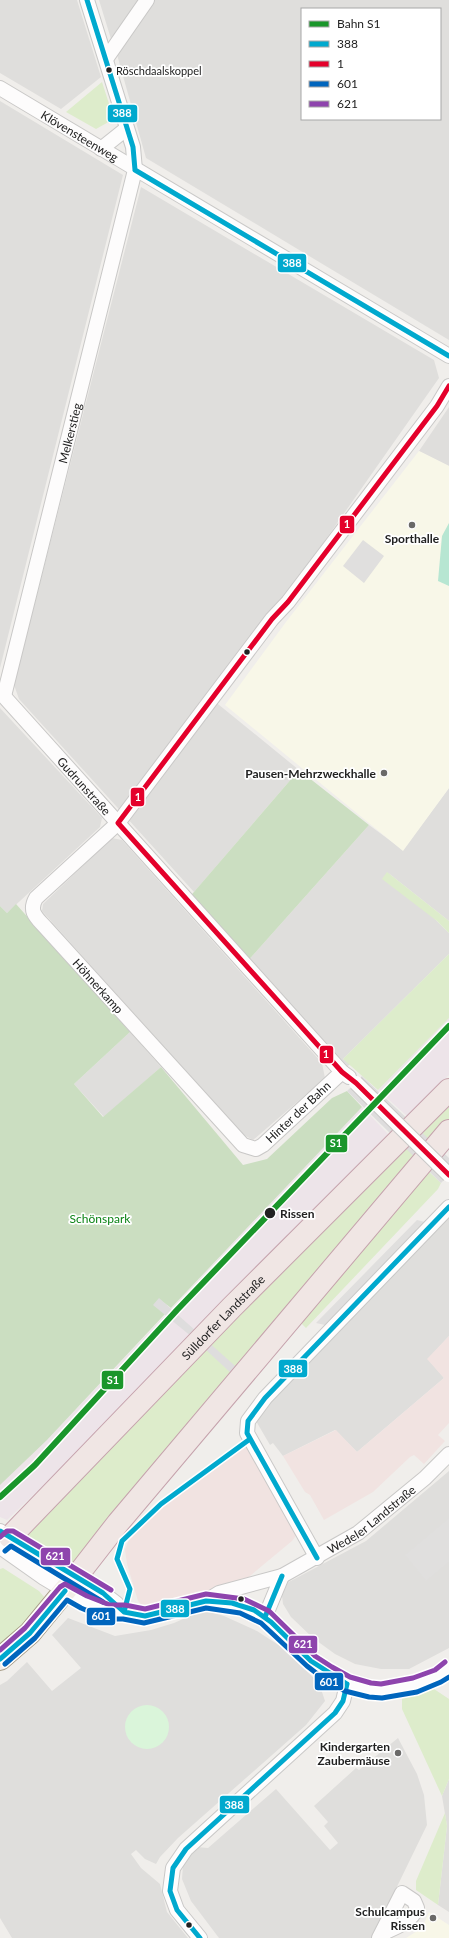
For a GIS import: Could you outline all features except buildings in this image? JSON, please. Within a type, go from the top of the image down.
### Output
[{"type":"highway","name":"Sülldorfer Landstraße","points":[[2,1540],[449,1090]]},
{"type":"highway","points":[[70,1584],[123,1517],[449,1131]]},
{"type":"main road","points":[[0,1660],[30,1633],[70,1584]]},
{"type":"street","name":"Melkerstieg","points":[[2,694],[135,170],[133,147],[126,130],[106,59],[87,0]]},
{"type":"street","points":[[106,59],[147,0]]},
{"type":"street","name":"Klövensteenweg","points":[[0,88],[101,150],[449,356]]},
{"type":"street","points":[[101,150],[126,130]]},
{"type":"street","points":[[118,823],[272,619],[288,602],[437,406],[449,386]]},
{"type":"street","name":"Gudrunstraße","points":[[2,694],[342,1072],[356,1082],[449,1174]]},
{"type":"street","name":"Höhnerkamp","points":[[118,823],[36,898],[32,905],[33,913],[239,1141],[253,1148]]},
{"type":"street","name":"Hinter der Bahn","points":[[253,1148],[259,1147],[268,1141],[342,1072]]},
{"type":"street","points":[[317,1558],[250,1439],[247,1433],[248,1422],[265,1398],[449,1207]]},
{"type":"street","name":"Wedeler Landstraße","points":[[2,1540],[70,1584],[116,1603],[124,1612],[145,1616],[206,1601],[219,1593],[282,1576],[317,1558],[358,1533],[425,1478],[449,1454]]},
{"type":"street","points":[[265,1617],[282,1576]]},
{"type":"street","points":[[206,1601],[242,1606],[265,1617],[311,1661],[347,1684],[370,1690],[381,1691],[415,1685],[445,1676]]},
{"type":"street","points":[[200,1938],[177,1910],[170,1891],[173,1868],[186,1849],[335,1713],[343,1701],[347,1684]]},
{"type":"shaded area","points":[[0,0],[77,0],[101,77],[61,109],[0,73]]},
{"type":"shaded area","points":[[99,0],[139,0],[111,39]]},
{"type":"shaded area","points":[[152,0],[449,0],[449,340],[146,158],[116,51]]},
{"type":"shaded area","points":[[0,101],[123,175],[0,668]]},
{"type":"shaded area","points":[[141,187],[434,360],[439,378],[213,700],[299,770],[194,892],[19,699],[14,685]]},
{"type":"shaded area","points":[[449,407],[449,466],[419,451]]},
{"type":"shaded area","points":[[419,451],[449,466],[449,788],[403,851],[225,705],[286,622]]},
{"type":"shaded area","points":[[363,540],[384,556],[364,583],[343,566]]},
{"type":"shaded area","points":[[0,708],[102,818],[100,827],[7,913],[0,906]]},
{"type":"shaded area","points":[[449,788],[449,921],[387,872],[449,933],[449,954],[343,1059],[350,1064],[342,1072],[245,964],[369,825],[403,850]]},
{"type":"shaded area","points":[[112,838],[122,840],[322,1063],[325,1078],[253,1140],[242,1134],[42,911],[43,904]]},
{"type":"shaded area","points":[[449,1018],[449,1075],[407,1116],[378,1090]]},
{"type":"shaded area","points":[[130,1032],[161,1067],[104,1117],[74,1084]]},
{"type":"shaded area","points":[[362,1107],[388,1134],[72,1458],[7,1520],[0,1517],[0,1485],[47,1440]]},
{"type":"shaded area","points":[[449,1215],[449,1336],[428,1359],[444,1378],[357,1452],[335,1430],[283,1456],[273,1443],[270,1445],[256,1421],[259,1410]]},
{"type":"shaded area","points":[[417,1220],[425,1222],[325,1325],[316,1323]]},
{"type":"shaded area","points":[[449,1336],[449,1423],[438,1435],[445,1441],[424,1464],[414,1455],[410,1457],[373,1492],[324,1520],[310,1495],[305,1492],[283,1456],[336,1430],[357,1452],[444,1378],[427,1359]]},
{"type":"shaded area","points":[[245,1447],[249,1449],[298,1533],[292,1541],[239,1585],[143,1606],[138,1601],[127,1564],[125,1550],[130,1537],[167,1503],[210,1470]]},
{"type":"shaded area","points":[[449,1471],[449,1648],[409,1669],[381,1669],[355,1664],[335,1654],[313,1638],[291,1617],[283,1604],[282,1596],[285,1584],[366,1541]]},
{"type":"shaded area","points":[[449,1518],[449,1562],[426,1581],[405,1555]]},
{"type":"shaded area","points":[[203,1610],[224,1616],[257,1631],[280,1646],[319,1683],[325,1701],[306,1725],[178,1838],[160,1857],[156,1864],[145,1859],[136,1850],[131,1854],[141,1868],[160,1884],[167,1912],[188,1938],[12,1938],[0,1918],[0,1685],[7,1681],[27,1662],[52,1691],[81,1668],[52,1635],[68,1618],[115,1636],[151,1630],[174,1623]]},
{"type":"shaded area","points":[[398,1738],[417,1774],[424,1795],[427,1825],[372,1938],[219,1938],[191,1901],[182,1879],[183,1865],[197,1847],[208,1848],[276,1789],[330,1850],[338,1843],[324,1826],[328,1822],[314,1806],[356,1768],[359,1770]]},
{"type":"shaded area","points":[[449,1779],[449,1912],[438,1905],[447,1826],[442,1796]]},
{"type":"shaded area","name":"Schulcampus Rissen","points":[[429,1912],[449,1925],[449,1938],[406,1938],[422,1928]]},
{"type":"green space","points":[[102,82],[114,119],[96,129],[66,112]]},
{"type":"green space","points":[[449,523],[449,586],[438,581],[442,536]]},
{"type":"green space","points":[[299,770],[369,825],[245,964],[187,900]]},
{"type":"green space","points":[[387,872],[449,921],[449,933],[437,921],[382,879]]},
{"type":"green space","name":"Schönspark","points":[[16,904],[130,1032],[74,1084],[103,1117],[161,1067],[243,1165],[267,1159],[332,1098],[347,1091],[362,1107],[171,1308],[159,1299],[154,1305],[165,1314],[47,1440],[0,1485],[0,906],[7,913]]},
{"type":"green space","points":[[449,954],[449,1018],[378,1090],[343,1059]]},
{"type":"green space","points":[[449,1102],[449,1125],[75,1563],[66,1564],[55,1557],[57,1552],[51,1548],[48,1552],[29,1542],[26,1535],[28,1530]]},
{"type":"green space","points":[[426,1169],[441,1183],[438,1189],[306,1328],[299,1321]]},
{"type":"green space","points":[[3,1568],[39,1591],[45,1598],[44,1602],[0,1648],[0,1569]]},
{"type":"green space","points":[[429,1688],[434,1689],[449,1699],[449,1779],[442,1796],[402,1709],[402,1698]]},
{"type":"green space","points":[[147,1705],[159,1709],[165,1715],[169,1727],[165,1739],[159,1745],[147,1749],[135,1745],[129,1739],[125,1727],[129,1715],[135,1709]]},
{"type":"green space","points":[[445,1813],[447,1826],[438,1905],[416,1890],[416,1881]]},
{"type":"pier","points":[[362,1076],[449,1158],[449,1175],[441,1183],[347,1091]]},
{"type":"pier","points":[[159,1298],[252,1381],[246,1387],[192,1337],[153,1305]]},
{"type":"rail line","name":"S1","points":[[0,1497],[35,1465],[177,1310],[449,1026]]},
{"type":"transit line","name":"388","points":[[87,0],[133,147],[135,170]]},
{"type":"transit line","name":"388","points":[[135,170],[449,356]]},
{"type":"transit line","name":"1","points":[[449,386],[437,406],[288,602],[272,619],[118,823],[342,1072],[356,1083],[449,1175]]},
{"type":"transit line","name":"388","points":[[317,1558],[247,1433],[248,1421],[265,1398],[449,1207]]},
{"type":"transit line","name":"388","points":[[124,1612],[130,1589],[117,1559],[122,1541],[161,1504],[250,1439]]},
{"type":"transit line","name":"388","points":[[0,1531],[103,1593],[124,1612],[145,1616],[206,1601],[232,1603],[254,1610],[271,1622],[311,1661],[347,1684]]},
{"type":"transit line","name":"621","points":[[0,1537],[7,1531],[13,1531],[111,1590]]},
{"type":"transit line","name":"601","points":[[5,1551],[11,1546],[103,1602]]},
{"type":"transit line","name":"388","points":[[265,1617],[282,1576]]},
{"type":"transit line","name":"621","points":[[0,1650],[25,1628],[60,1587],[65,1584],[87,1596],[110,1605],[125,1605],[145,1609],[206,1594],[244,1599],[269,1611],[315,1656],[350,1677],[371,1683],[381,1684],[413,1678],[435,1670],[445,1662]]},
{"type":"transit line","name":"388","points":[[0,1659],[30,1633],[65,1591]]},
{"type":"transit line","name":"601","points":[[5,1664],[35,1638],[67,1600],[81,1608],[107,1619],[123,1619],[144,1623],[206,1608],[240,1613],[261,1623],[307,1666],[324,1679],[345,1691],[369,1697],[382,1698],[417,1692],[449,1677]]},
{"type":"transit line","name":"388","points":[[200,1938],[177,1910],[170,1891],[173,1868],[186,1849],[335,1713],[343,1701],[347,1684]]},
{"type":"place","name":"Röschdaalskoppel","points":[[109,70]]},
{"type":"place","name":"Sporthalle","points":[[412,525]]},
{"type":"place","name":"Pausen-Mehrzweckhalle","points":[[384,773]]},
{"type":"place","name":"Rissen","points":[[270,1213]]},
{"type":"place","name":"Kindergarten Zaubermäuse","points":[[398,1753]]},
{"type":"place","name":"Schulcampus Rissen","points":[[433,1918]]}]
